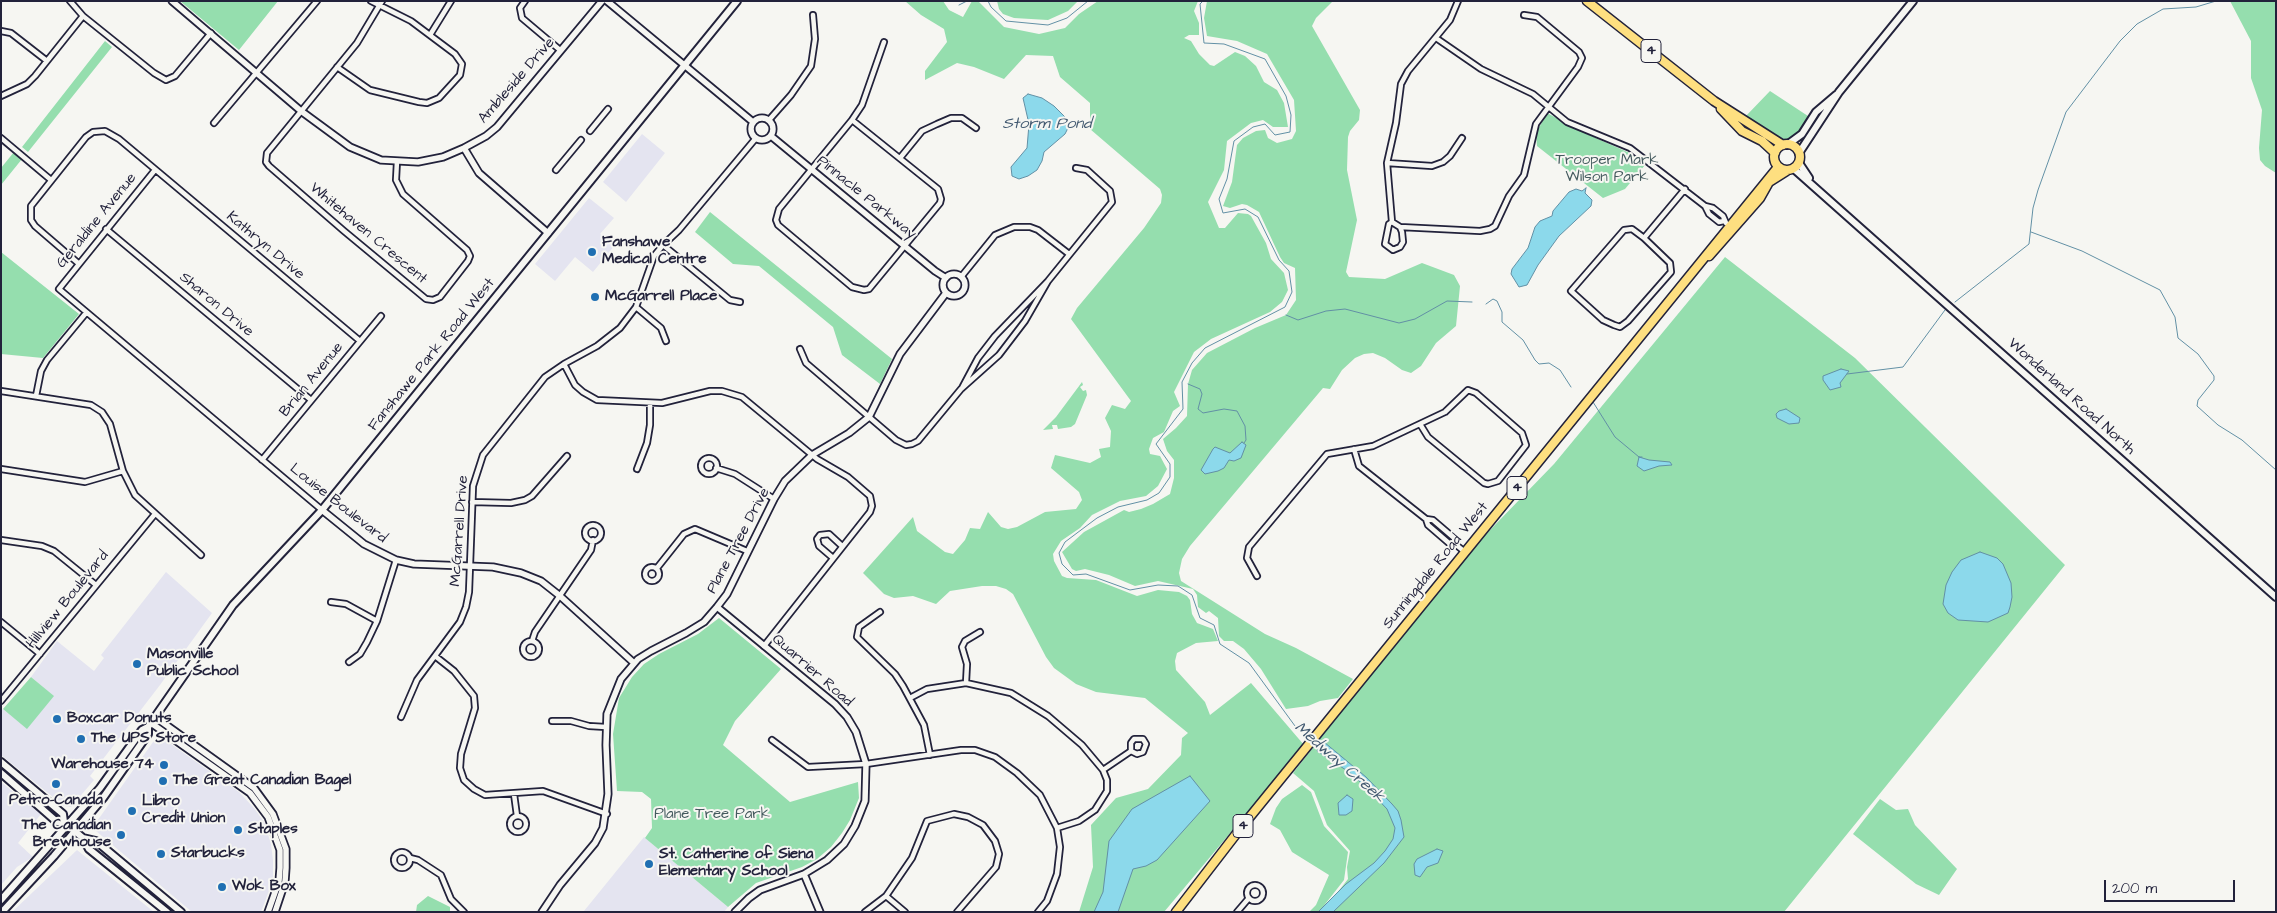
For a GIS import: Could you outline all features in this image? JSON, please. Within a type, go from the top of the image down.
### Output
[{"type":"main road","name":"Fanshawe Park Road West","points":[[2,912],[102,798],[148,734],[152,722],[233,605],[322,510],[737,1]]},
{"type":"main road","name":"4","points":[[1587,1],[1714,101],[1785,145],[1797,149],[1799,153]]},
{"type":"main road","points":[[1839,92],[1816,112],[1802,134],[1775,153],[1774,160],[1778,167],[1793,167],[1799,153],[1839,92],[1913,1]]},
{"type":"main road","name":"4","points":[[1714,101],[1742,131],[1762,141],[1775,153]]},
{"type":"main road","name":"4","points":[[1727,223],[1778,167]]},
{"type":"main road","name":"Wonderland Road North","points":[[1793,167],[2276,597]]},
{"type":"main road","name":"Sunningdale Road West","points":[[1186,897],[1705,258],[1712,253],[1760,198],[1770,182],[1793,167]]},
{"type":"main road","name":"Sunningdale Road West","points":[[1705,258],[1708,250],[1727,223]]},
{"type":"main road","name":"Fanshawe Park Road West","points":[[1,900],[66,824],[100,788],[142,730],[152,722]]},
{"type":"main road","points":[[1,762],[63,814],[66,824]]},
{"type":"main road","points":[[1,773],[57,822],[66,824],[75,831],[83,838],[89,849],[167,912]]},
{"type":"main road","points":[[83,838],[96,841],[181,912]]},
{"type":"main road","name":"4","points":[[1171,912],[1186,897]]},
{"type":"main road","points":[[1176,912],[1186,897]]},
{"type":"street","points":[[70,1],[83,16],[154,74],[166,80],[175,76],[210,35]]},
{"type":"street","points":[[214,123],[317,1]]},
{"type":"street","points":[[337,67],[370,90],[419,102],[434,101],[444,94],[462,69],[462,64],[456,54],[410,21],[382,4],[371,1]]},
{"type":"street","points":[[430,35],[451,1]]},
{"type":"street","points":[[525,1],[520,8],[522,18],[560,50]]},
{"type":"street","name":"Ambleside Drive","points":[[171,2],[226,46],[225,49],[301,111],[350,147],[381,160],[418,162],[443,157],[486,136],[497,126],[602,1]]},
{"type":"street","points":[[607,1],[753,122]]},
{"type":"street","points":[[1400,227],[1403,242],[1397,248],[1388,248],[1385,244],[1386,236],[1389,224],[1392,222],[1387,163],[1402,84],[1408,71],[1450,20],[1458,1]]},
{"type":"street","points":[[301,111],[357,43],[382,4]]},
{"type":"street","points":[[769,120],[791,95],[811,66],[815,38],[812,15]]},
{"type":"street","points":[[1392,222],[1400,227],[1480,231],[1495,226],[1505,203],[1524,175],[1536,124],[1547,106],[1578,67],[1582,58],[1579,52],[1536,17],[1524,15]]},
{"type":"street","points":[[1,96],[28,84],[83,16]]},
{"type":"street","points":[[1,31],[11,33],[47,61]]},
{"type":"street","points":[[1436,38],[1473,64],[1503,81],[1533,94],[1567,122],[1630,148],[1685,189],[1705,206],[1710,214],[1719,222],[1727,223]]},
{"type":"street","points":[[852,120],[938,190],[941,199],[940,204],[869,289],[864,290],[852,287],[778,225],[776,220],[779,209],[852,120],[862,105],[884,42]]},
{"type":"street","points":[[590,131],[608,109]]},
{"type":"street","name":"Whitehaven Crescent","points":[[301,111],[267,153],[265,157],[269,166],[426,298],[433,300],[440,297],[470,256],[467,250],[455,238],[403,194],[396,180],[397,161]]},
{"type":"street","points":[[761,118],[769,120],[773,128],[771,136],[764,140],[756,138],[751,130],[753,122],[761,118]]},
{"type":"street","points":[[900,158],[922,131],[951,118],[962,118],[976,128]]},
{"type":"street","name":"Kathryn Drive","points":[[52,180],[86,138],[99,130],[105,131],[119,139],[360,341]]},
{"type":"street","name":"Pinnacle Parkway","points":[[771,136],[946,278]]},
{"type":"street","points":[[1,138],[52,180],[31,206],[31,220],[35,226],[78,263]]},
{"type":"street","name":"McGarrell Drive","points":[[401,717],[417,680],[460,622],[466,608],[470,565],[472,502],[477,469],[483,455],[545,377],[612,336],[628,320],[636,307],[654,256],[662,245],[679,230],[756,138]]},
{"type":"street","points":[[1387,163],[1432,166],[1443,162],[1450,156],[1462,138]]},
{"type":"street","points":[[556,170],[581,140]]},
{"type":"street","points":[[464,148],[479,174],[548,233]]},
{"type":"street","points":[[961,389],[969,372],[996,336],[1048,281],[1112,202],[1110,191],[1087,170],[1076,168]]},
{"type":"street","name":"Geraldine Avenue","points":[[59,289],[78,263],[155,170]]},
{"type":"street","points":[[1644,238],[1685,189]]},
{"type":"street","points":[[961,277],[995,235],[1014,227],[1030,227],[1038,230],[1070,254]]},
{"type":"street","points":[[1632,229],[1644,238],[1670,263],[1670,272],[1628,321],[1620,327],[1603,320],[1571,291],[1624,230],[1632,229]]},
{"type":"street","name":"Sharon Drive","points":[[106,230],[311,400]]},
{"type":"street","points":[[662,245],[730,300],[740,302]]},
{"type":"street","points":[[955,275],[961,277],[965,286],[962,292],[953,296],[946,293],[943,287],[946,278],[955,275]]},
{"type":"street","points":[[800,349],[806,363],[896,440],[906,445],[912,444],[918,441],[961,389],[999,355],[1025,321],[1048,281]]},
{"type":"street","name":"Louise Boulevard","points":[[59,289],[364,544],[396,560],[427,564],[506,568],[541,581],[634,663]]},
{"type":"street","name":"Plane Tree Drive","points":[[542,912],[560,885],[595,843],[603,828],[607,814],[608,794],[607,714],[621,679],[634,663],[651,651],[704,622],[717,607],[727,594],[774,499],[786,481],[812,455],[849,433],[869,416],[900,354],[946,293]]},
{"type":"street","points":[[636,307],[661,328],[666,341]]},
{"type":"street","points":[[36,396],[41,371],[47,360],[86,313]]},
{"type":"street","name":"Brian Avenue","points":[[262,460],[381,316]]},
{"type":"street","points":[[564,364],[576,385],[597,400],[650,404],[675,402],[710,391],[733,394],[750,403],[812,455],[827,466],[848,476],[868,493],[872,500],[870,512],[764,646]]},
{"type":"street","points":[[1,390],[92,405],[102,412],[110,424],[123,471],[135,496],[201,555]]},
{"type":"street","points":[[1257,576],[1247,558],[1249,547],[1322,458],[1332,452],[1373,446],[1444,412],[1468,390],[1476,392],[1522,434],[1526,445],[1498,481],[1488,484],[1484,483],[1428,437],[1420,424]]},
{"type":"street","points":[[637,469],[647,442],[650,425],[650,404]]},
{"type":"street","points":[[1354,449],[1359,466],[1426,519],[1433,520],[1454,538],[1455,544],[1465,552]]},
{"type":"street","points":[[472,502],[511,503],[525,500],[532,496],[567,456]]},
{"type":"street","points":[[716,468],[735,474],[774,499]]},
{"type":"street","points":[[1,469],[84,482],[123,471]]},
{"type":"street","name":"Hillview Boulevard","points":[[1,701],[155,514]]},
{"type":"street","points":[[657,568],[684,534],[695,529],[747,551]]},
{"type":"street","points":[[833,558],[819,546],[817,539],[820,535],[829,534],[842,546]]},
{"type":"street","points":[[1,540],[42,546],[54,551],[96,585]]},
{"type":"street","points":[[532,642],[535,632],[591,550],[593,540]]},
{"type":"street","points":[[348,662],[360,654],[377,621],[396,560]]},
{"type":"street","points":[[331,602],[346,604],[377,621]]},
{"type":"street","name":"Quarrier Road","points":[[717,607],[835,704],[847,717],[856,732],[866,764],[864,801],[856,826],[844,844],[833,855],[804,874],[760,890],[748,898],[735,912]]},
{"type":"street","points":[[880,612],[859,627],[857,636],[895,674],[910,698],[924,725],[930,755]]},
{"type":"street","points":[[1,622],[40,654]]},
{"type":"street","points":[[966,683],[967,664],[962,647],[965,640],[980,632]]},
{"type":"street","points":[[435,656],[454,671],[474,696],[475,708],[461,754],[460,768],[464,780],[474,789],[485,795],[543,791],[607,814]]},
{"type":"street","points":[[910,698],[927,689],[966,683],[1011,693],[1048,716],[1082,745],[1103,770],[1107,780],[1108,791],[1095,810],[1079,821],[1057,828]]},
{"type":"street","points":[[552,721],[571,721],[589,726],[606,727]]},
{"type":"street","points":[[152,722],[250,793],[268,817],[280,850],[279,881],[268,912]]},
{"type":"street","points":[[152,722],[254,788],[273,814],[286,849],[285,882],[274,912]]},
{"type":"street","points":[[772,740],[808,767],[866,764],[961,750],[975,750],[995,757],[1017,773],[1040,795],[1057,828],[1060,847],[1058,874],[1047,900],[1038,912]]},
{"type":"street","points":[[1103,770],[1131,751]]},
{"type":"street","points":[[514,794],[517,816]]},
{"type":"street","points":[[865,912],[886,896],[912,858],[927,821],[954,814],[983,825],[995,841],[1000,854],[996,868],[957,912]]},
{"type":"street","points":[[410,858],[418,860],[441,875],[452,899],[464,912]]},
{"type":"street","points":[[804,874],[820,912]]},
{"type":"street","points":[[886,896],[906,912]]},
{"type":"street","points":[[1237,912],[1249,898]]},
{"type":"shaded area","points":[[642,134],[665,153],[626,202],[603,182]]},
{"type":"shaded area","points":[[589,198],[614,218],[600,234],[615,245],[593,272],[575,257],[555,281],[535,264]]},
{"type":"shaded area","name":"Masonville Public School","points":[[166,572],[212,613],[160,685],[90,776],[94,780],[71,807],[64,806],[1,755],[1,711],[3,709],[27,728],[53,696],[31,677],[57,641],[94,671],[104,658],[101,655]]},
{"type":"shaded area","points":[[158,735],[239,792],[264,822],[271,844],[273,880],[261,912],[192,912],[96,831],[95,824]]},
{"type":"shaded area","points":[[1,782],[41,814],[18,843],[33,857],[17,867],[1,885]]},
{"type":"shaded area","name":"St. Catherine of Siena Elementary School","points":[[644,837],[728,907],[724,912],[584,911]]},
{"type":"shaded area","points":[[77,850],[154,912],[12,912]]},
{"type":"green space","points":[[180,1],[278,1],[239,50]]},
{"type":"green space","points":[[905,1],[943,1],[949,10],[963,17],[972,1],[978,1],[1004,27],[1039,34],[1065,28],[1079,14],[1098,1],[1198,1],[1194,11],[1199,23],[1199,35],[1189,35],[1184,38],[1191,41],[1199,54],[1210,65],[1214,66],[1235,52],[1245,56],[1256,66],[1264,82],[1277,90],[1284,103],[1288,127],[1273,127],[1263,120],[1251,123],[1227,141],[1224,170],[1208,202],[1219,228],[1225,228],[1238,213],[1251,216],[1266,243],[1271,259],[1284,273],[1288,290],[1282,302],[1270,312],[1211,339],[1194,352],[1174,392],[1180,406],[1173,411],[1164,432],[1153,438],[1149,449],[1150,454],[1160,456],[1167,469],[1158,486],[1146,496],[1120,501],[1092,515],[1080,528],[1061,541],[1053,554],[1054,561],[1062,576],[1067,578],[1096,580],[1137,596],[1158,590],[1179,592],[1187,596],[1190,600],[1192,614],[1197,623],[1213,629],[1218,641],[1196,643],[1177,653],[1175,661],[1176,670],[1205,702],[1210,715],[1251,683],[1304,745],[1164,912],[1079,912],[1093,867],[1091,825],[1116,798],[1148,789],[1181,755],[1182,738],[1188,733],[1145,698],[1096,692],[1076,684],[1054,668],[1046,657],[1013,594],[1006,589],[996,586],[982,586],[950,591],[936,604],[913,596],[894,598],[884,594],[863,573],[913,517],[917,531],[945,552],[953,554],[965,540],[970,528],[980,529],[988,512],[1001,527],[1008,529],[1017,527],[1045,512],[1076,509],[1082,500],[1079,492],[1051,468],[1055,455],[1090,463],[1101,457],[1099,449],[1110,447],[1111,431],[1105,418],[1112,405],[1125,409],[1131,401],[1071,319],[1077,308],[1144,228],[1161,203],[1162,195],[1160,189],[1090,129],[1090,103],[1060,77],[1053,56],[1026,55],[1004,79],[974,67],[957,63],[925,80],[925,71],[947,42],[944,29],[921,15]]},
{"type":"green space","points":[[997,1],[1078,1],[1068,11],[1048,20],[1014,18],[1003,14],[999,9]]},
{"type":"green space","points":[[1207,1],[1333,1],[1316,18],[1312,26],[1360,110],[1359,120],[1350,131],[1348,137],[1347,170],[1357,220],[1346,272],[1349,277],[1385,279],[1422,263],[1454,275],[1460,286],[1456,326],[1436,343],[1421,366],[1411,373],[1402,370],[1385,358],[1373,353],[1355,358],[1342,370],[1330,389],[1323,388],[1190,546],[1182,559],[1179,573],[1181,581],[1265,634],[1296,648],[1353,679],[1338,698],[1320,701],[1308,706],[1286,709],[1261,669],[1244,649],[1233,641],[1224,641],[1219,636],[1218,618],[1209,611],[1206,613],[1198,607],[1197,595],[1193,589],[1158,581],[1135,586],[1109,575],[1085,569],[1076,571],[1072,569],[1062,552],[1084,532],[1124,510],[1129,512],[1141,509],[1170,494],[1174,478],[1174,460],[1167,451],[1163,439],[1187,416],[1188,384],[1192,370],[1207,353],[1255,328],[1286,315],[1296,300],[1295,268],[1284,263],[1280,257],[1259,212],[1242,204],[1230,208],[1223,206],[1232,182],[1237,145],[1243,138],[1256,131],[1265,130],[1268,138],[1277,143],[1292,139],[1296,131],[1294,100],[1267,54],[1237,41],[1207,36],[1204,18]]},
{"type":"green space","points":[[2230,1],[2276,1],[2276,173],[2265,166],[2260,160],[2262,110],[2251,78],[2251,41]]},
{"type":"green space","points":[[105,41],[112,47],[28,152],[22,147]]},
{"type":"green space","points":[[1770,91],[1811,118],[1786,149],[1779,147],[1745,117]]},
{"type":"green space","name":"Trooper Mark Wilson Park","points":[[1547,113],[1589,135],[1632,154],[1645,165],[1625,189],[1603,198],[1537,146],[1536,133]]},
{"type":"green space","points":[[14,152],[22,159],[1,185],[1,168]]},
{"type":"green space","points":[[710,212],[892,359],[880,384],[842,355],[833,327],[759,266],[733,264],[695,232]]},
{"type":"green space","points":[[1,252],[79,314],[43,358],[1,354]]},
{"type":"green space","points":[[1725,257],[1855,358],[2065,565],[1784,912],[1322,912],[1348,879],[1347,867],[1350,851],[1327,825],[1314,791],[1293,773],[1460,561],[1554,464]]},
{"type":"green space","points":[[1082,382],[1083,385],[1080,387],[1083,391],[1086,390],[1087,395],[1075,424],[1071,427],[1058,429],[1057,425],[1052,425],[1053,429],[1043,430],[1056,417]]},
{"type":"green space","name":"Plane Tree Park","points":[[719,618],[781,669],[735,721],[723,745],[790,802],[858,782],[859,798],[850,820],[842,833],[831,847],[817,859],[802,867],[756,883],[728,907],[645,838],[652,828],[651,799],[642,792],[617,791],[613,734],[619,698],[632,677],[644,664],[698,634]]},
{"type":"green space","points":[[31,677],[54,696],[27,729],[3,709]]},
{"type":"green space","points":[[1302,785],[1311,792],[1324,826],[1348,852],[1344,880],[1319,912],[1309,912],[1316,905],[1329,875],[1292,852],[1280,830],[1270,824],[1276,808],[1282,799]]},
{"type":"green space","points":[[1880,799],[1896,810],[1908,809],[1915,825],[1957,869],[1939,895],[1916,884],[1853,834]]},
{"type":"green space","points":[[428,896],[450,907],[450,912],[416,912],[417,905]]},
{"type":"water","name":"Storm Pond","points":[[1028,94],[1042,98],[1054,106],[1065,117],[1069,126],[1065,134],[1044,152],[1037,170],[1019,179],[1012,176],[1011,167],[1027,148],[1029,124],[1023,98]]},
{"type":"water","points":[[1586,188],[1585,193],[1592,200],[1591,206],[1559,236],[1538,265],[1527,285],[1519,287],[1511,274],[1512,269],[1528,248],[1535,227],[1540,221],[1552,216],[1553,211],[1569,192],[1576,189],[1582,191]]},
{"type":"water","points":[[1841,369],[1849,371],[1840,383],[1841,387],[1830,390],[1823,380],[1823,376]]},
{"type":"water","points":[[1786,409],[1800,418],[1799,423],[1789,424],[1777,418],[1776,414],[1779,411]]},
{"type":"water","points":[[1242,442],[1246,445],[1241,458],[1234,461],[1229,460],[1224,468],[1218,471],[1205,474],[1201,470],[1215,447],[1230,453]]},
{"type":"water","points":[[1639,457],[1670,462],[1672,465],[1659,466],[1644,471],[1637,466]]},
{"type":"water","points":[[1980,552],[1997,558],[2003,564],[2011,583],[2012,597],[2010,607],[2008,613],[1988,622],[1958,620],[1948,613],[1943,604],[1946,585],[1952,572],[1961,560]]},
{"type":"water","points":[[1324,742],[1366,777],[1398,811],[1404,837],[1384,863],[1333,912],[1318,912],[1346,884],[1374,863],[1385,851],[1393,839],[1395,828],[1387,809],[1368,789],[1349,772],[1317,751]]},
{"type":"water","points":[[1190,776],[1210,801],[1157,860],[1146,866],[1133,869],[1118,912],[1094,912],[1103,892],[1109,841],[1132,809]]},
{"type":"water","points":[[1347,795],[1353,799],[1352,811],[1346,815],[1339,815],[1338,803]]},
{"type":"water","points":[[1437,849],[1443,851],[1438,863],[1427,867],[1420,877],[1415,875],[1414,864],[1417,859]]},
{"type":"waterway","name":"Medway Creek","points":[[959,5],[967,1]]},
{"type":"waterway","name":"Medway Creek","points":[[988,1],[991,7],[1006,21],[1048,25],[1067,18],[1088,1]]},
{"type":"waterway","name":"Medway Creek","points":[[1203,1],[1200,4],[1204,43],[1224,44],[1265,59],[1286,96],[1291,115],[1290,132],[1275,135],[1265,124],[1253,127],[1234,141],[1227,179],[1219,199],[1223,213],[1245,209],[1258,217],[1279,260],[1289,271],[1292,292],[1285,307],[1205,348],[1192,363],[1182,382],[1183,409],[1156,444],[1170,464],[1170,477],[1159,493],[1147,500],[1118,507],[1097,518],[1065,542],[1059,553],[1062,564],[1073,575],[1086,574],[1130,590],[1158,585],[1178,586],[1192,595],[1200,618],[1214,625],[1220,644],[1249,663],[1295,726],[1310,738]]},
{"type":"waterway","points":[[1955,302],[2029,244],[2033,208],[2038,190],[2066,112],[2120,41],[2137,24],[2163,9],[2196,7],[2216,1]]},
{"type":"waterway","points":[[2031,232],[2082,251],[2160,290],[2175,317],[2178,338],[2198,354],[2214,376],[2214,380],[2198,400],[2197,406],[2218,425],[2242,440],[2276,470]]},
{"type":"waterway","points":[[1486,304],[1493,299],[1497,301],[1502,312],[1502,322],[1523,340],[1539,364],[1549,363],[1560,370],[1571,387]]},
{"type":"waterway","points":[[1286,315],[1298,320],[1326,311],[1345,309],[1399,323],[1415,319],[1447,301],[1472,302]]},
{"type":"waterway","points":[[1847,374],[1903,367],[1945,310]]},
{"type":"waterway","points":[[1188,384],[1200,389],[1202,394],[1198,409],[1203,413],[1224,409],[1237,411],[1245,426],[1246,440],[1244,443]]},
{"type":"waterway","points":[[1593,402],[1615,437],[1639,457],[1642,457]]},
{"type":"waterway","name":"Medway Creek","points":[[1315,742],[1321,748]]},
{"type":"place","name":"Fanshawe Medical Centre","points":[[592,252]]},
{"type":"place","name":"McGarrell Place","points":[[595,297]]},
{"type":"place","name":"Masonville Public School","points":[[137,664]]},
{"type":"place","name":"Boxcar Donuts","points":[[57,719]]},
{"type":"place","name":"The UPS Store","points":[[81,739]]},
{"type":"place","name":"Warehouse 74","points":[[164,765]]},
{"type":"place","name":"The Great Canadian Bagel","points":[[163,781]]},
{"type":"place","name":"Petro-Canada","points":[[56,784]]},
{"type":"place","name":"Libro Credit Union","points":[[132,811]]},
{"type":"place","name":"Staples","points":[[238,830]]},
{"type":"place","name":"The Canadian Brewhouse","points":[[121,835]]},
{"type":"place","name":"Starbucks","points":[[161,854]]},
{"type":"place","name":"St. Catherine of Siena Elementary School","points":[[649,864]]},
{"type":"place","name":"Wok Box","points":[[222,887]]}]
